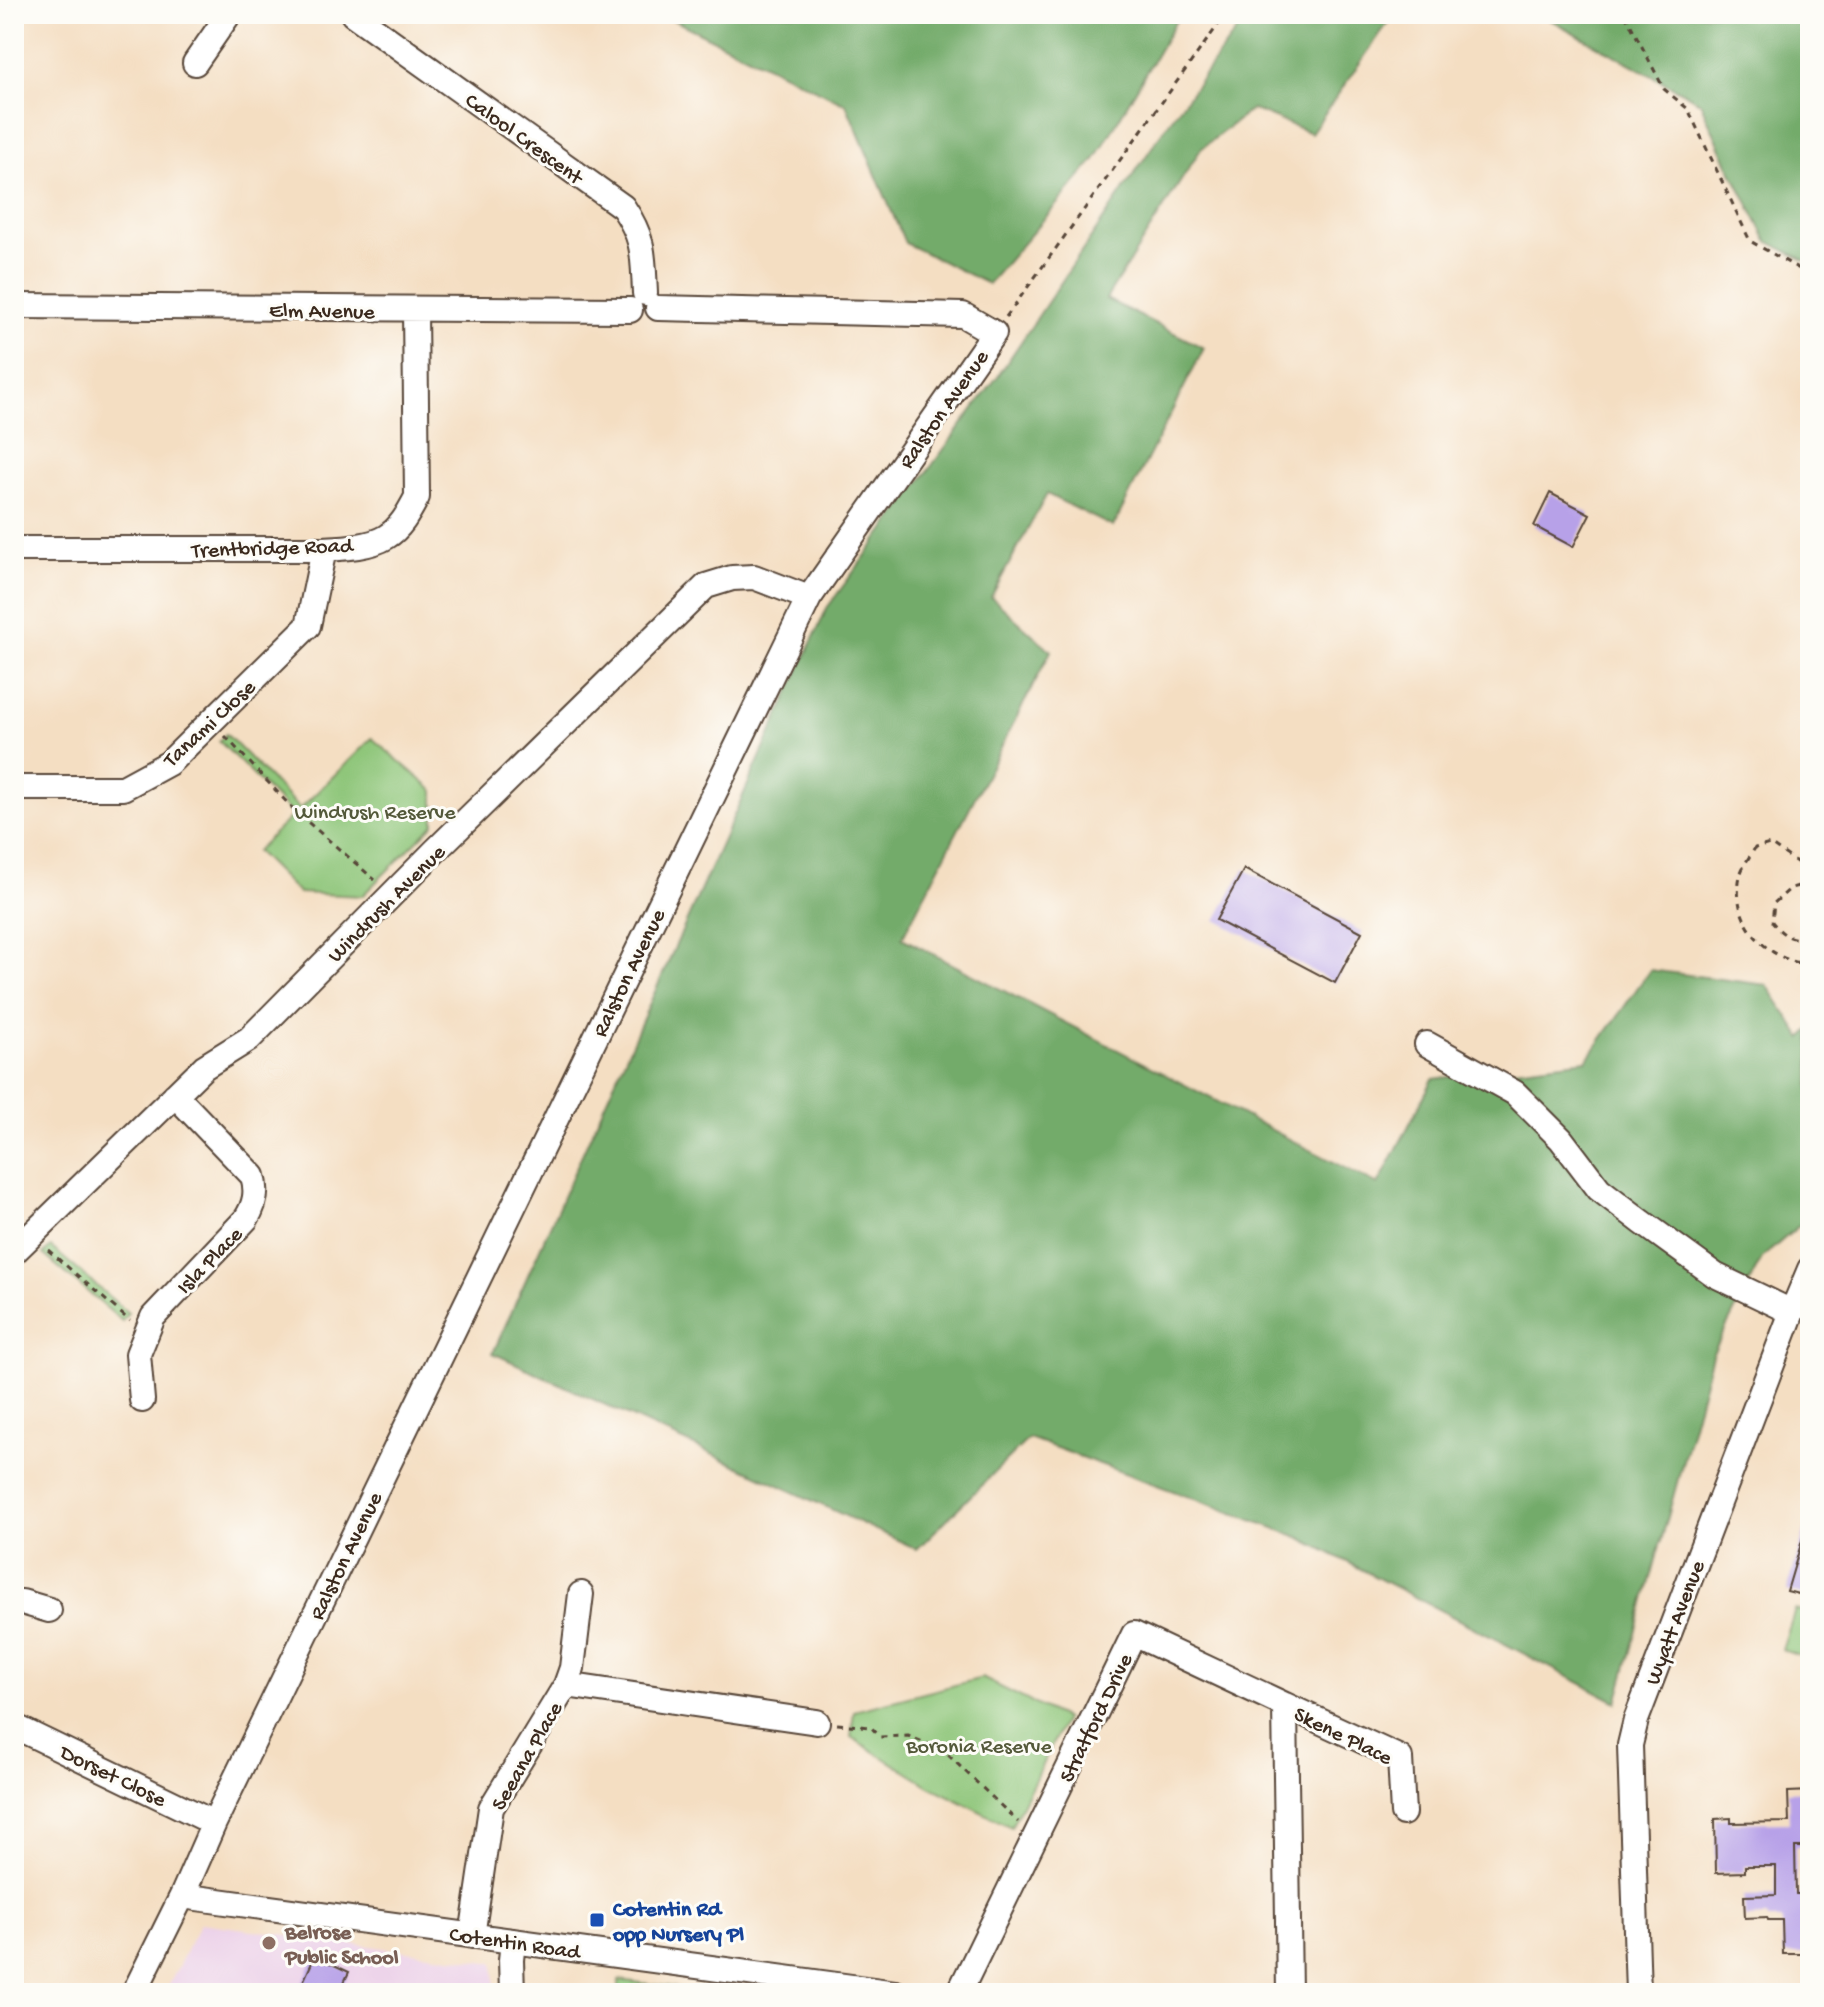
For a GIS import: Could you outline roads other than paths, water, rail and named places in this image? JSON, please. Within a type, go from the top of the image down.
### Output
[{"type":"street","points":[[195,63],[229,14]]},
{"type":"street","name":"Calool Crescent","points":[[353,14],[623,207],[642,244],[645,304]]},
{"type":"street","name":"Elm Avenue","points":[[14,306],[415,310],[645,304],[963,315],[994,333]]},
{"type":"street","name":"Trentbridge Road","points":[[14,549],[324,549],[353,547],[385,538],[403,522],[417,497],[415,310]]},
{"type":"street","name":"Ralston Avenue","points":[[134,1993],[809,598],[994,333]]},
{"type":"street","name":"Tanami Close","points":[[14,788],[123,788],[169,763],[308,626],[324,549]]},
{"type":"street","name":"Windrush Avenue","points":[[23,1244],[204,1067],[249,1039],[706,586],[732,578],[754,577],[809,598]]},
{"type":"street","points":[[1427,1044],[1515,1093],[1561,1139],[1599,1189],[1642,1222],[1715,1275],[1792,1312]]},
{"type":"street","name":"Isla Place","points":[[142,1400],[138,1354],[153,1317],[246,1219],[252,1210],[257,1188],[253,1176],[175,1095]]},
{"type":"street","name":"Wyatt Avenue","points":[[1638,1993],[1630,1745],[1636,1720],[1810,1269]]},
{"type":"street","points":[[566,1685],[572,1668],[581,1594]]},
{"type":"street","points":[[14,1603],[22,1602],[49,1610]]},
{"type":"street","name":"Stratford Drive","points":[[959,1993],[1134,1634],[1285,1705]]},
{"type":"street","name":"Seeana Place","points":[[472,1936],[491,1808],[566,1685],[817,1722]]},
{"type":"street","points":[[1285,1705],[1289,1993]]},
{"type":"street","name":"Skene Place","points":[[1285,1705],[1400,1758],[1403,1813]]},
{"type":"street","name":"Dorset Close","points":[[14,1726],[214,1823]]},
{"type":"street","name":"Cotentin Road","points":[[182,1896],[513,1941],[738,1982],[896,1993]]},
{"type":"street","points":[[512,1993],[513,1941]]},
{"type":"place","name":"Cotentin Rd opp Nursery Pl","points":[[597,1920]]},
{"type":"place","name":"Belrose Public School","points":[[269,1943]]},
{"type":"park label","name":"Windrush Reserve","points":[[375,810]]},
{"type":"park label","name":"Boronia Reserve","points":[[979,1744]]}]
